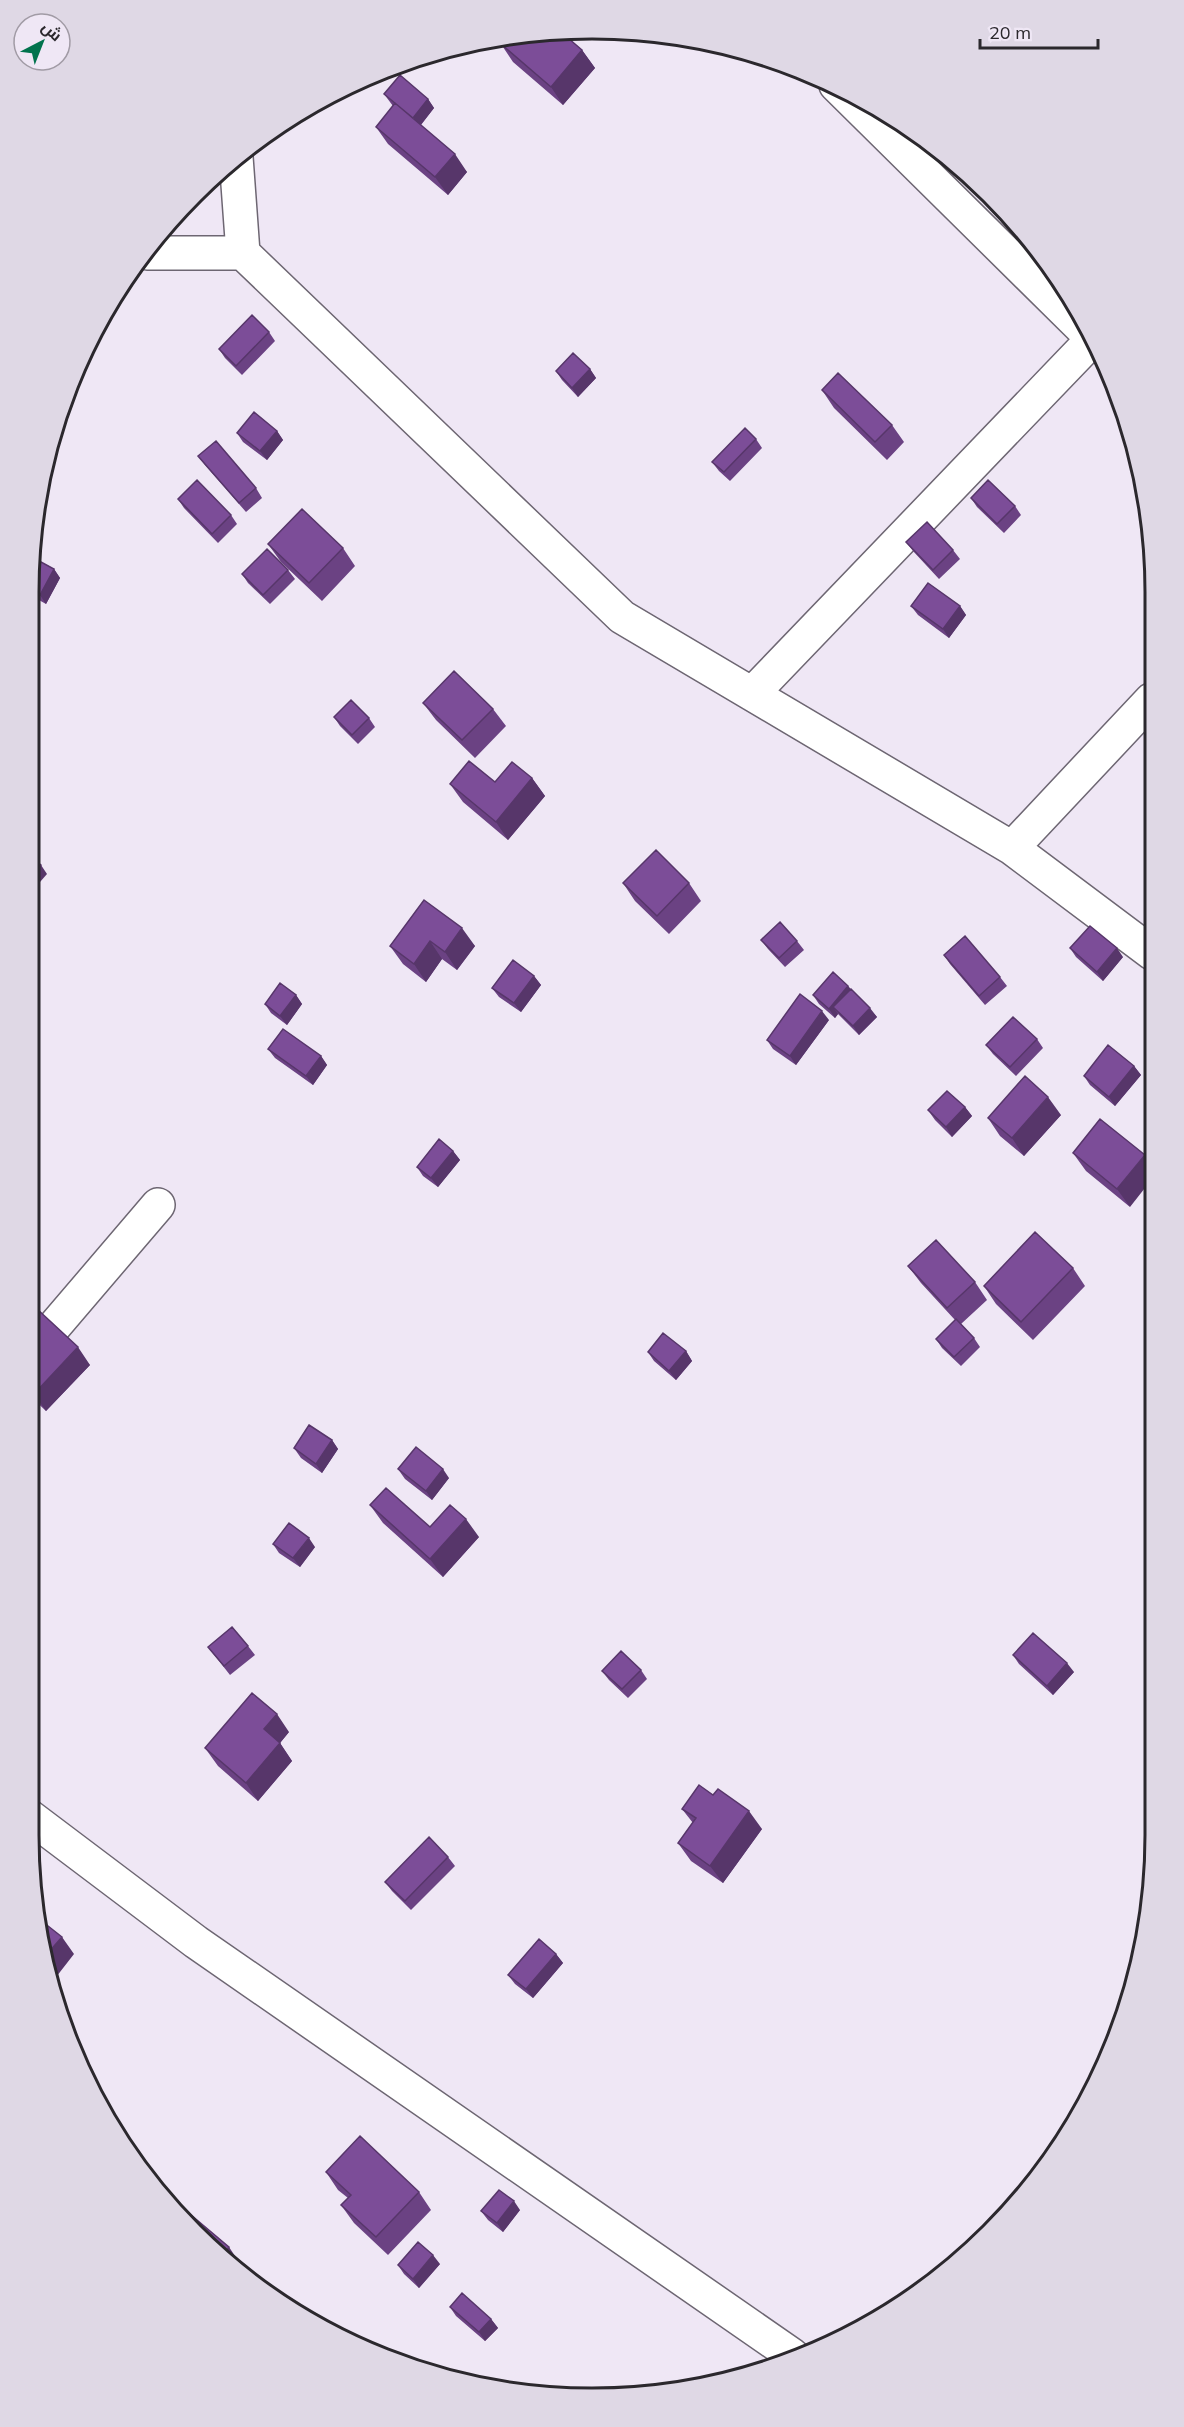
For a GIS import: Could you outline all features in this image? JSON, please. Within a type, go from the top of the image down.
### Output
[{"type":"street","points":[[860,108],[1072,319]]},
{"type":"street","points":[[238,167],[243,253],[622,617],[1012,848],[1145,947]]},
{"type":"street","points":[[155,253],[243,253]]},
{"type":"street","points":[[752,694],[1087,345]]},
{"type":"street","points":[[1012,848],[1145,706]]},
{"type":"street","points":[[39,1344],[158,1205]]},
{"type":"street","points":[[39,1824],[196,1942],[788,2352]]},
{"type":"building","points":[[570,40],[582,50],[551,87],[504,47]]},
{"type":"building","points":[[400,75],[428,99],[413,118],[384,94]]},
{"type":"building","points":[[395,103],[455,154],[435,177],[376,127]]},
{"type":"building","points":[[252,315],[269,332],[236,366],[219,349]]},
{"type":"building","points":[[573,353],[590,369],[572,388],[556,371]]},
{"type":"building","points":[[838,373],[892,425],[875,442],[822,390]]},
{"type":"building","points":[[254,412],[277,431],[260,451],[237,433]]},
{"type":"building","points":[[745,428],[756,439],[724,472],[712,462]]},
{"type":"building","points":[[216,441],[256,488],[239,503],[198,456]]},
{"type":"building","points":[[197,480],[231,515],[212,534],[178,499]]},
{"type":"building","points":[[988,480],[1015,506],[997,524],[971,498]]},
{"type":"building","points":[[302,509],[343,548],[309,583],[268,544]]},
{"type":"building","points":[[927,522],[953,550],[933,570],[906,542]]},
{"type":"building","points":[[267,549],[288,570],[263,595],[242,574]]},
{"type":"building","points":[[40,561],[54,569],[39,594]]},
{"type":"building","points":[[928,583],[960,606],[943,629],[911,606]]},
{"type":"building","points":[[454,671],[493,709],[462,740],[423,703]]},
{"type":"building","points":[[351,700],[369,718],[352,735],[334,717]]},
{"type":"building","points":[[469,761],[495,782],[512,762],[532,778],[496,822],[450,784]]},
{"type":"building","points":[[656,850],[689,883],[657,916],[623,883]]},
{"type":"building","points":[[424,900],[462,928],[445,952],[430,941],[414,964],[390,946]]},
{"type":"building","points":[[780,922],[797,941],[779,958],[761,940]]},
{"type":"building","points":[[1090,926],[1117,948],[1097,972],[1070,948]]},
{"type":"building","points":[[965,936],[1000,977],[979,996],[944,955]]},
{"type":"building","points":[[513,960],[534,976],[514,1003],[492,988]]},
{"type":"building","points":[[833,972],[848,986],[829,1009],[813,995]]},
{"type":"building","points":[[280,983],[296,995],[280,1016],[265,1004]]},
{"type":"building","points":[[851,989],[870,1008],[853,1026],[833,1007]]},
{"type":"building","points":[[800,994],[822,1011],[790,1056],[767,1040]]},
{"type":"building","points":[[1013,1017],[1037,1039],[1010,1067],[986,1045]]},
{"type":"building","points":[[283,1029],[321,1056],[306,1076],[268,1049]]},
{"type":"building","points":[[1108,1045],[1134,1066],[1109,1097],[1084,1076]]},
{"type":"building","points":[[1025,1076],[1048,1097],[1012,1138],[988,1118]]},
{"type":"building","points":[[947,1091],[965,1107],[946,1127],[928,1110]]},
{"type":"building","points":[[1100,1119],[1145,1155],[1117,1189],[1073,1153]]},
{"type":"building","points":[[439,1139],[453,1151],[431,1178],[417,1167]]},
{"type":"building","points":[[1035,1232],[1073,1268],[1021,1322],[984,1286]]},
{"type":"building","points":[[936,1240],[975,1282],[947,1308],[908,1266]]},
{"type":"building","points":[[39,1311],[78,1347],[39,1389]]},
{"type":"building","points":[[956,1319],[974,1338],[954,1357],[936,1339]]},
{"type":"building","points":[[663,1333],[686,1351],[669,1371],[648,1352]]},
{"type":"building","points":[[309,1425],[332,1440],[316,1464],[294,1448]]},
{"type":"building","points":[[416,1447],[443,1469],[426,1491],[398,1469]]},
{"type":"building","points":[[386,1488],[430,1527],[450,1505],[466,1519],[430,1559],[370,1505]]},
{"type":"building","points":[[289,1523],[309,1538],[293,1558],[273,1544]]},
{"type":"building","points":[[232,1627],[248,1646],[224,1666],[208,1647]]},
{"type":"building","points":[[1033,1633],[1067,1663],[1047,1686],[1013,1655]]},
{"type":"building","points":[[621,1651],[641,1670],[622,1689],[602,1671]]},
{"type":"building","points":[[252,1693],[277,1714],[264,1729],[280,1743],[246,1783],[205,1748]]},
{"type":"building","points":[[699,1785],[713,1795],[718,1789],[749,1811],[710,1866],[678,1843],[696,1818],[682,1809]]},
{"type":"building","points":[[429,1837],[448,1857],[405,1901],[385,1882]]},
{"type":"building","points":[[47,1925],[62,1937],[51,1949]]},
{"type":"building","points":[[539,1939],[556,1954],[526,1989],[508,1975]]},
{"type":"building","points":[[360,2136],[419,2192],[376,2237],[341,2205],[351,2195],[326,2172]]},
{"type":"building","points":[[499,2190],[514,2201],[497,2223],[481,2211]]},
{"type":"building","points":[[188,2212],[229,2247],[226,2250]]},
{"type":"building","points":[[418,2242],[433,2255],[413,2279],[398,2265]]},
{"type":"building","points":[[462,2293],[491,2319],[479,2332],[450,2307]]}]
